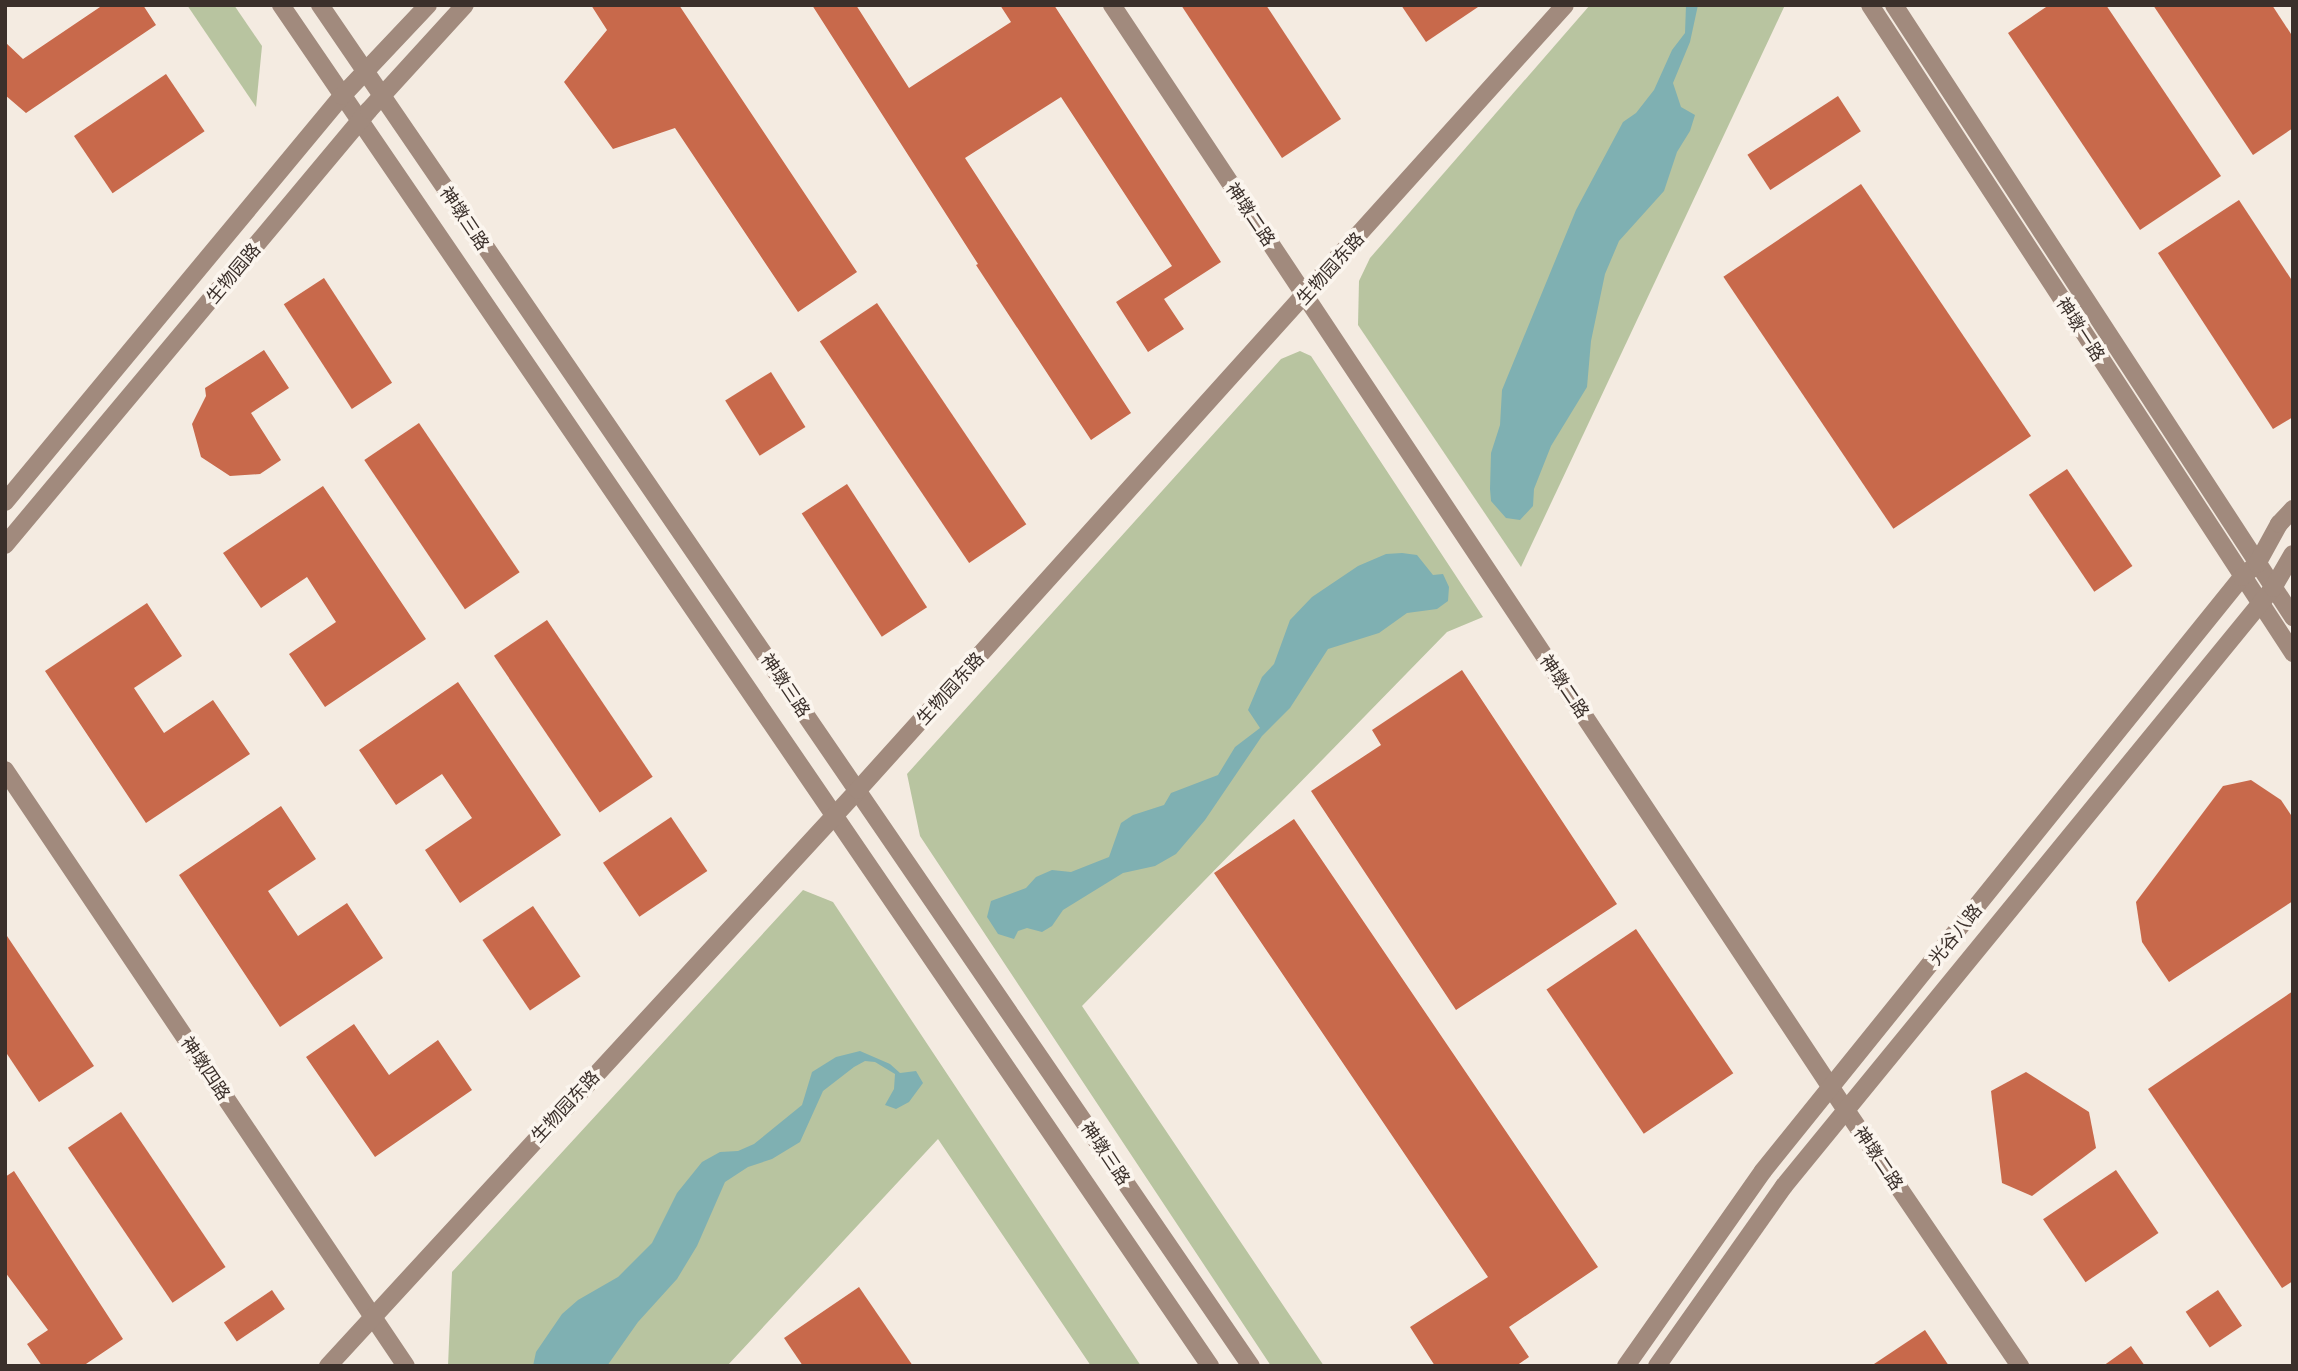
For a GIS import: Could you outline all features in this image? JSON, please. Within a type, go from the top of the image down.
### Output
[{"type":"street","name":"神墩三路","points":[[281,5],[1210,1366]]},
{"type":"street","name":"神墩三路","points":[[320,5],[1251,1366]]},
{"type":"street","name":"生物园路","points":[[5,502],[342,96],[366,74],[428,5]]},
{"type":"street","name":"生物园路","points":[[5,545],[359,122],[465,5]]},
{"type":"street","name":"神墩二路","points":[[1112,5],[1831,1088],[2020,1366]]},
{"type":"street","name":"生物园东路","points":[[328,1366],[858,790],[1565,5]]},
{"type":"street","name":"神墩一路","points":[[1870,5],[2293,653]]},
{"type":"street","name":"神墩一路","points":[[1894,5],[2293,617]]},
{"type":"street","name":"光谷八路","points":[[1626,1366],[1763,1171],[2242,577],[2257,564],[2279,524],[2293,509]]},
{"type":"street","name":"光谷八路","points":[[1657,1366],[1784,1186],[2273,588],[2293,554]]},
{"type":"street","name":"神墩四路","points":[[5,770],[406,1366]]},
{"type":"green space","points":[[187,5],[234,5],[262,46],[256,107]]},
{"type":"green space","points":[[1590,5],[1785,5],[1521,567],[1358,325],[1359,281],[1370,258]]},
{"type":"green space","points":[[1300,351],[1311,356],[1483,617],[1447,632],[1082,1006],[1324,1366],[1271,1366],[920,836],[907,774],[1281,359]]},
{"type":"green space","points":[[803,890],[833,902],[1141,1366],[1091,1366],[938,1139],[727,1366],[448,1366],[452,1272]]},
{"type":"water","points":[[1686,5],[1698,5],[1690,42],[1673,83],[1681,107],[1695,115],[1690,131],[1677,152],[1664,191],[1619,241],[1605,274],[1591,341],[1587,387],[1551,446],[1534,489],[1533,506],[1520,520],[1506,518],[1491,501],[1490,489],[1491,453],[1500,425],[1502,390],[1576,210],[1623,122],[1636,113],[1654,90],[1672,50],[1685,33]]},
{"type":"water","points":[[1386,554],[1417,555],[1433,575],[1443,574],[1449,587],[1448,601],[1437,609],[1407,613],[1379,633],[1328,649],[1290,708],[1262,736],[1205,820],[1176,854],[1155,866],[1123,873],[1063,910],[1052,926],[1042,932],[1027,928],[1018,931],[1014,939],[998,934],[987,917],[991,901],[1026,888],[1036,877],[1052,870],[1071,872],[1109,857],[1121,823],[1133,815],[1164,805],[1171,793],[1218,775],[1235,747],[1260,728],[1248,710],[1262,677],[1274,664],[1290,620],[1312,597],[1358,566]]},
{"type":"water","points":[[860,1051],[890,1064],[900,1073],[916,1071],[923,1083],[909,1102],[896,1109],[885,1105],[894,1089],[895,1074],[875,1062],[865,1061],[854,1067],[823,1091],[800,1142],[772,1159],[748,1167],[725,1182],[697,1246],[677,1279],[638,1322],[607,1366],[533,1366],[536,1352],[562,1314],[578,1300],[618,1277],[652,1243],[677,1193],[702,1162],[720,1152],[738,1151],[754,1144],[802,1105],[812,1072],[836,1057]]},
{"type":"building","points":[[103,5],[143,5],[156,25],[26,113],[5,95],[5,42],[23,59]]},
{"type":"building","points":[[591,5],[679,5],[857,272],[798,312],[675,128],[613,149],[564,82],[607,30]]},
{"type":"building","points":[[812,5],[856,5],[909,88],[1011,22],[1000,5],[1054,5],[1221,262],[1164,299],[1184,329],[1148,352],[1116,302],[1172,266],[1061,97],[965,158],[1131,413],[1091,440],[976,265],[978,264]]},
{"type":"building","points":[[1181,5],[1266,5],[1341,119],[1282,158]]},
{"type":"building","points":[[1401,5],[1481,5],[1426,42]]},
{"type":"building","points":[[2049,5],[2106,5],[2221,176],[2140,230],[2008,33]]},
{"type":"building","points":[[2153,5],[2272,5],[2293,37],[2293,128],[2253,155]]},
{"type":"building","points":[[166,74],[205,131],[113,193],[74,136]]},
{"type":"building","points":[[1838,96],[1861,131],[1770,190],[1747,155]]},
{"type":"building","points":[[1861,184],[2031,436],[1893,529],[1723,277]]},
{"type":"building","points":[[2239,200],[2293,282],[2293,417],[2273,429],[2158,253]]},
{"type":"building","points":[[324,278],[392,383],[352,409],[284,304]]},
{"type":"building","points":[[877,303],[1026,524],[969,563],[820,342]]},
{"type":"building","points":[[264,350],[289,388],[251,413],[281,460],[260,474],[230,476],[201,457],[192,424],[206,396],[205,388]]},
{"type":"building","points":[[771,372],[805,427],[760,456],[725,401]]},
{"type":"building","points":[[419,423],[520,572],[465,609],[364,460]]},
{"type":"building","points":[[2067,469],[2132,566],[2094,592],[2029,495]]},
{"type":"building","points":[[847,484],[927,607],[882,637],[802,513]]},
{"type":"building","points":[[323,486],[426,639],[325,707],[289,654],[336,622],[307,577],[261,608],[223,553]]},
{"type":"building","points":[[147,603],[182,656],[134,688],[164,733],[213,700],[250,754],[146,823],[45,671]]},
{"type":"building","points":[[547,620],[653,777],[600,812],[494,656]]},
{"type":"building","points":[[1462,670],[1617,904],[1456,1010],[1311,791],[1381,745],[1372,730]]},
{"type":"building","points":[[458,682],[561,835],[460,903],[425,850],[472,818],[442,774],[396,805],[359,750]]},
{"type":"building","points":[[2251,780],[2281,800],[2293,818],[2293,901],[2169,982],[2142,942],[2136,902],[2223,786]]},
{"type":"building","points":[[281,806],[316,859],[268,891],[298,936],[347,903],[383,958],[280,1027],[179,875]]},
{"type":"building","points":[[671,817],[707,871],[639,917],[603,863]]},
{"type":"building","points":[[1294,819],[1598,1267],[1509,1327],[1529,1357],[1516,1366],[1435,1366],[1410,1327],[1488,1277],[1214,873]]},
{"type":"building","points":[[533,906],[581,976],[530,1011],[482,940]]},
{"type":"building","points":[[1636,929],[1733,1073],[1644,1134],[1546,989]]},
{"type":"building","points":[[5,933],[94,1066],[39,1102],[5,1051]]},
{"type":"building","points":[[2293,991],[2293,1281],[2282,1288],[2148,1089]]},
{"type":"building","points":[[354,1024],[389,1075],[438,1040],[472,1090],[375,1157],[306,1057]]},
{"type":"building","points":[[2026,1072],[2089,1112],[2096,1148],[2032,1196],[2002,1183],[1991,1091]]},
{"type":"building","points":[[121,1112],[226,1267],[173,1303],[68,1148]]},
{"type":"building","points":[[2116,1170],[2158,1233],[2086,1282],[2043,1219]]},
{"type":"building","points":[[14,1171],[123,1339],[83,1366],[42,1366],[27,1344],[48,1330],[5,1272],[5,1177]]},
{"type":"building","points":[[859,1287],[913,1366],[803,1366],[784,1338]]},
{"type":"building","points":[[272,1290],[285,1309],[237,1342],[224,1322]]},
{"type":"building","points":[[2218,1290],[2242,1326],[2210,1347],[2186,1312]]},
{"type":"building","points":[[1925,1330],[1949,1366],[1871,1366]]},
{"type":"building","points":[[2131,1346],[2145,1366],[2103,1366]]}]
